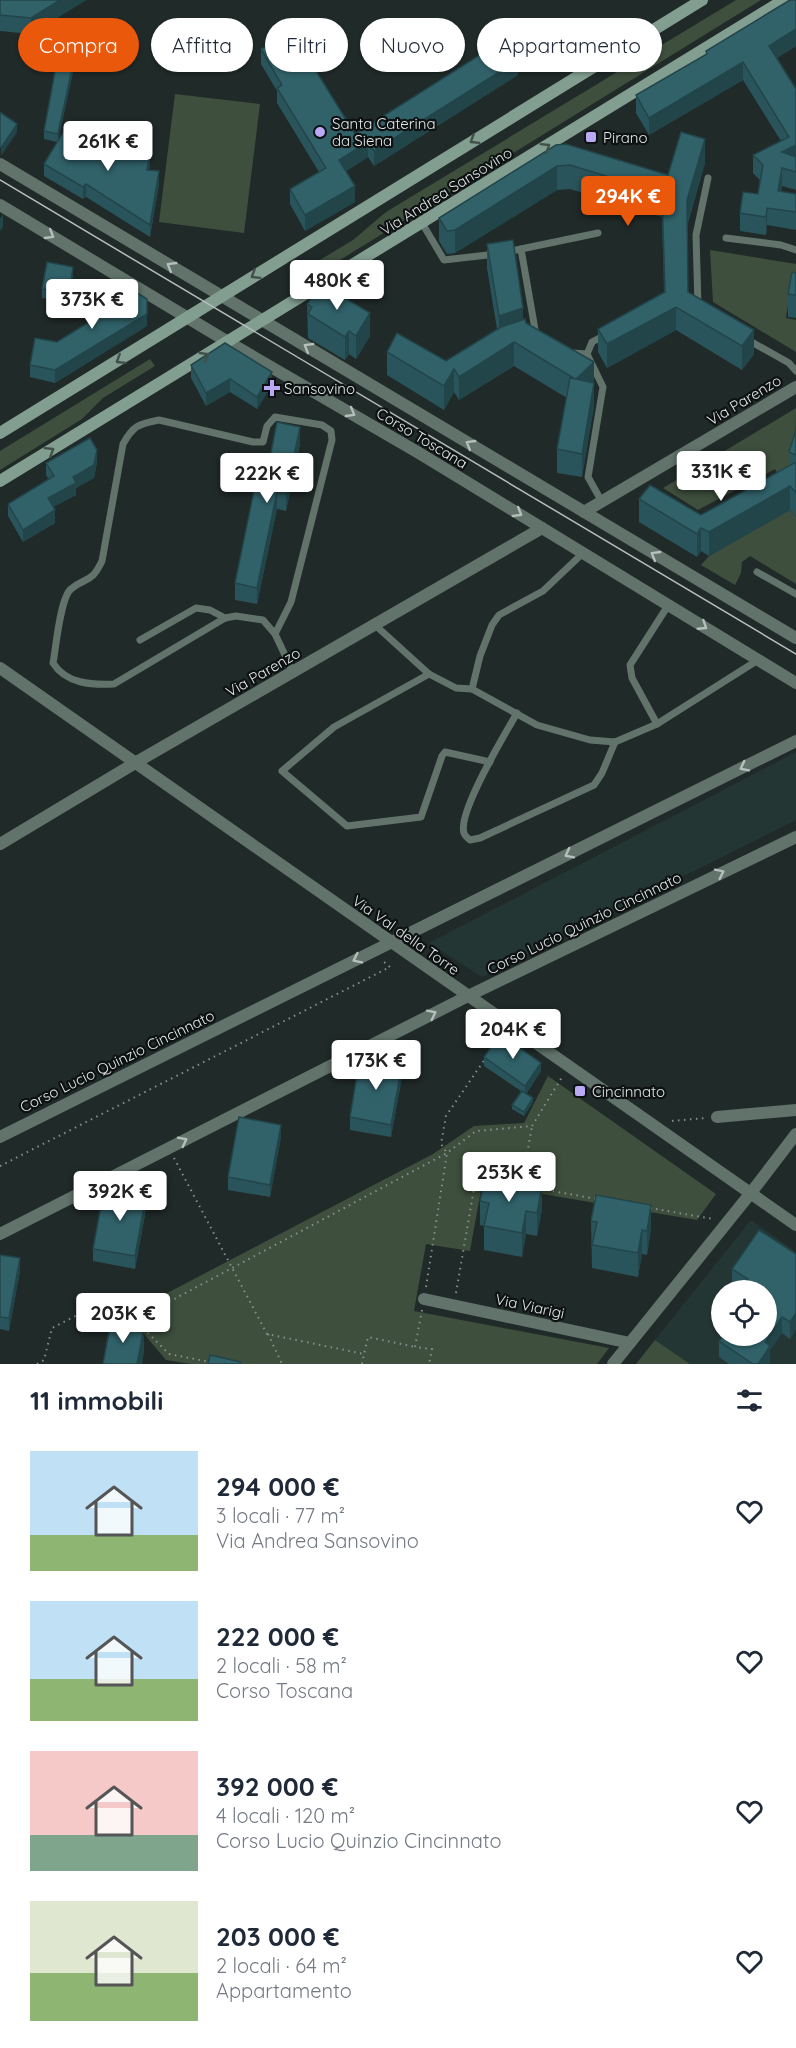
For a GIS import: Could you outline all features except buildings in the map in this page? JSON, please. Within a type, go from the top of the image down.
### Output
[{"type":"main road","name":"Via Andrea Sansovino","points":[[0,433],[702,0]]},
{"type":"main road","name":"Via Andrea Sansovino","points":[[0,481],[784,0]]},
{"type":"street","name":"Corso Toscana","points":[[0,164],[796,638]]},
{"type":"street","name":"Corso Toscana","points":[[0,205],[419,453],[796,683]]},
{"type":"street","name":"Via Parenzo","points":[[584,512],[796,387]]},
{"type":"street","name":"Via Parenzo","points":[[0,844],[135,763],[542,528]]},
{"type":"street","name":"Via Val della Torre","points":[[0,668],[796,1225]]},
{"type":"street","name":"Corso Lucio Quinzio Cincinnato","points":[[0,1137],[796,741]]},
{"type":"street","name":"Corso Lucio Quinzio Cincinnato","points":[[0,1234],[468,996],[796,837]]},
{"type":"street","points":[[717,1117],[796,1110]]},
{"type":"street","points":[[613,1364],[796,1134]]},
{"type":"street","name":"Via Viarigi","points":[[424,1299],[630,1343]]},
{"type":"lane","points":[[704,315],[698,309],[697,300],[696,235],[708,178]]},
{"type":"lane","points":[[422,223],[444,260],[493,255],[598,233]]},
{"type":"lane","points":[[726,238],[781,245],[796,250]]},
{"type":"lane","points":[[521,249],[534,334],[542,339]]},
{"type":"lane","points":[[602,502],[588,477],[603,387],[587,354],[592,342],[613,332]]},
{"type":"lane","points":[[525,337],[534,334]]},
{"type":"lane","points":[[742,337],[789,363],[796,371]]},
{"type":"lane","points":[[559,349],[570,353],[587,354]]},
{"type":"lane","points":[[275,634],[291,602],[332,440],[331,431],[322,425],[275,417],[267,426],[264,442],[253,442],[159,420],[130,430],[123,444],[102,561],[95,575],[70,590],[64,600],[54,663],[59,673],[93,685],[114,684],[225,618],[236,616],[263,620],[275,634],[293,672]]},
{"type":"lane","points":[[472,688],[480,656],[492,625],[499,615],[543,591],[582,554]]},
{"type":"lane","points":[[757,572],[796,594]]},
{"type":"lane","points":[[657,724],[632,678],[630,665],[669,604]]},
{"type":"lane","points":[[140,640],[196,608],[210,610],[225,618]]},
{"type":"lane","points":[[375,625],[429,674],[456,688],[472,688],[537,725],[590,740],[615,742],[657,724],[758,660]]},
{"type":"lane","points":[[429,674],[334,727],[282,771],[347,826],[421,817],[445,752],[490,762]]},
{"type":"lane","points":[[517,713],[490,762],[464,819],[463,832],[470,840],[480,838],[594,785],[602,773],[615,742]]},
{"type":"path","points":[[415,1347],[447,1153],[441,1144],[446,1116],[490,1052]]},
{"type":"path","points":[[522,1185],[532,1126],[568,1066]]},
{"type":"path","points":[[672,1121],[717,1117]]},
{"type":"path","points":[[135,1320],[447,1153],[476,1131],[532,1126]]},
{"type":"path","points":[[169,1148],[282,1364]]},
{"type":"path","points":[[454,1305],[476,1178],[488,1179]]},
{"type":"path","points":[[533,1187],[602,1199]]},
{"type":"path","points":[[648,1207],[728,1221]]},
{"type":"path","points":[[37,1364],[44,1360],[52,1328],[87,1310],[135,1320],[169,1354],[219,1364]]},
{"type":"path","points":[[267,1334],[364,1354]]},
{"type":"path","points":[[362,1364],[368,1337],[432,1349],[429,1364]]},
{"type":"path","points":[[44,1360],[47,1364]]},
{"type":"shaded area","points":[[796,752],[796,820],[482,977],[429,943]]},
{"type":"shaded area","points":[[751,1220],[796,1252],[796,1364],[690,1364],[655,1340]]},
{"type":"green space","points":[[736,0],[761,0],[662,61],[662,45]]},
{"type":"green space","points":[[617,72],[644,72],[306,281],[300,272],[353,240],[386,212]]},
{"type":"green space","points":[[175,94],[260,104],[244,233],[159,222]]},
{"type":"green space","points":[[710,250],[796,264],[796,292],[790,292],[786,318],[796,320],[796,352],[713,302]]},
{"type":"green space","points":[[150,359],[155,366],[103,398],[82,419],[0,470],[0,451]]},
{"type":"green space","points":[[796,408],[792,456],[780,478],[775,469],[698,510],[663,488]]},
{"type":"green space","points":[[790,510],[796,517],[796,584],[750,556],[742,562],[741,573],[735,585],[701,565],[709,556]]},
{"type":"green space","points":[[548,1076],[716,1194],[697,1220],[482,1184],[470,1251],[426,1244],[414,1311],[609,1348],[597,1364],[190,1364],[166,1360],[127,1314],[433,1154],[474,1126],[524,1123]]},
{"type":"green space","points":[[655,1340],[690,1364],[636,1364]]},
{"type":"tram line","points":[[0,180],[796,654]]},
{"type":"place","name":"Santa Caterina da Siena","points":[[320,132]]},
{"type":"place","name":"Pirano","points":[[591,137]]},
{"type":"place","name":"Sansovino","points":[[272,388]]},
{"type":"place","name":"Cincinnato","points":[[580,1091]]}]
